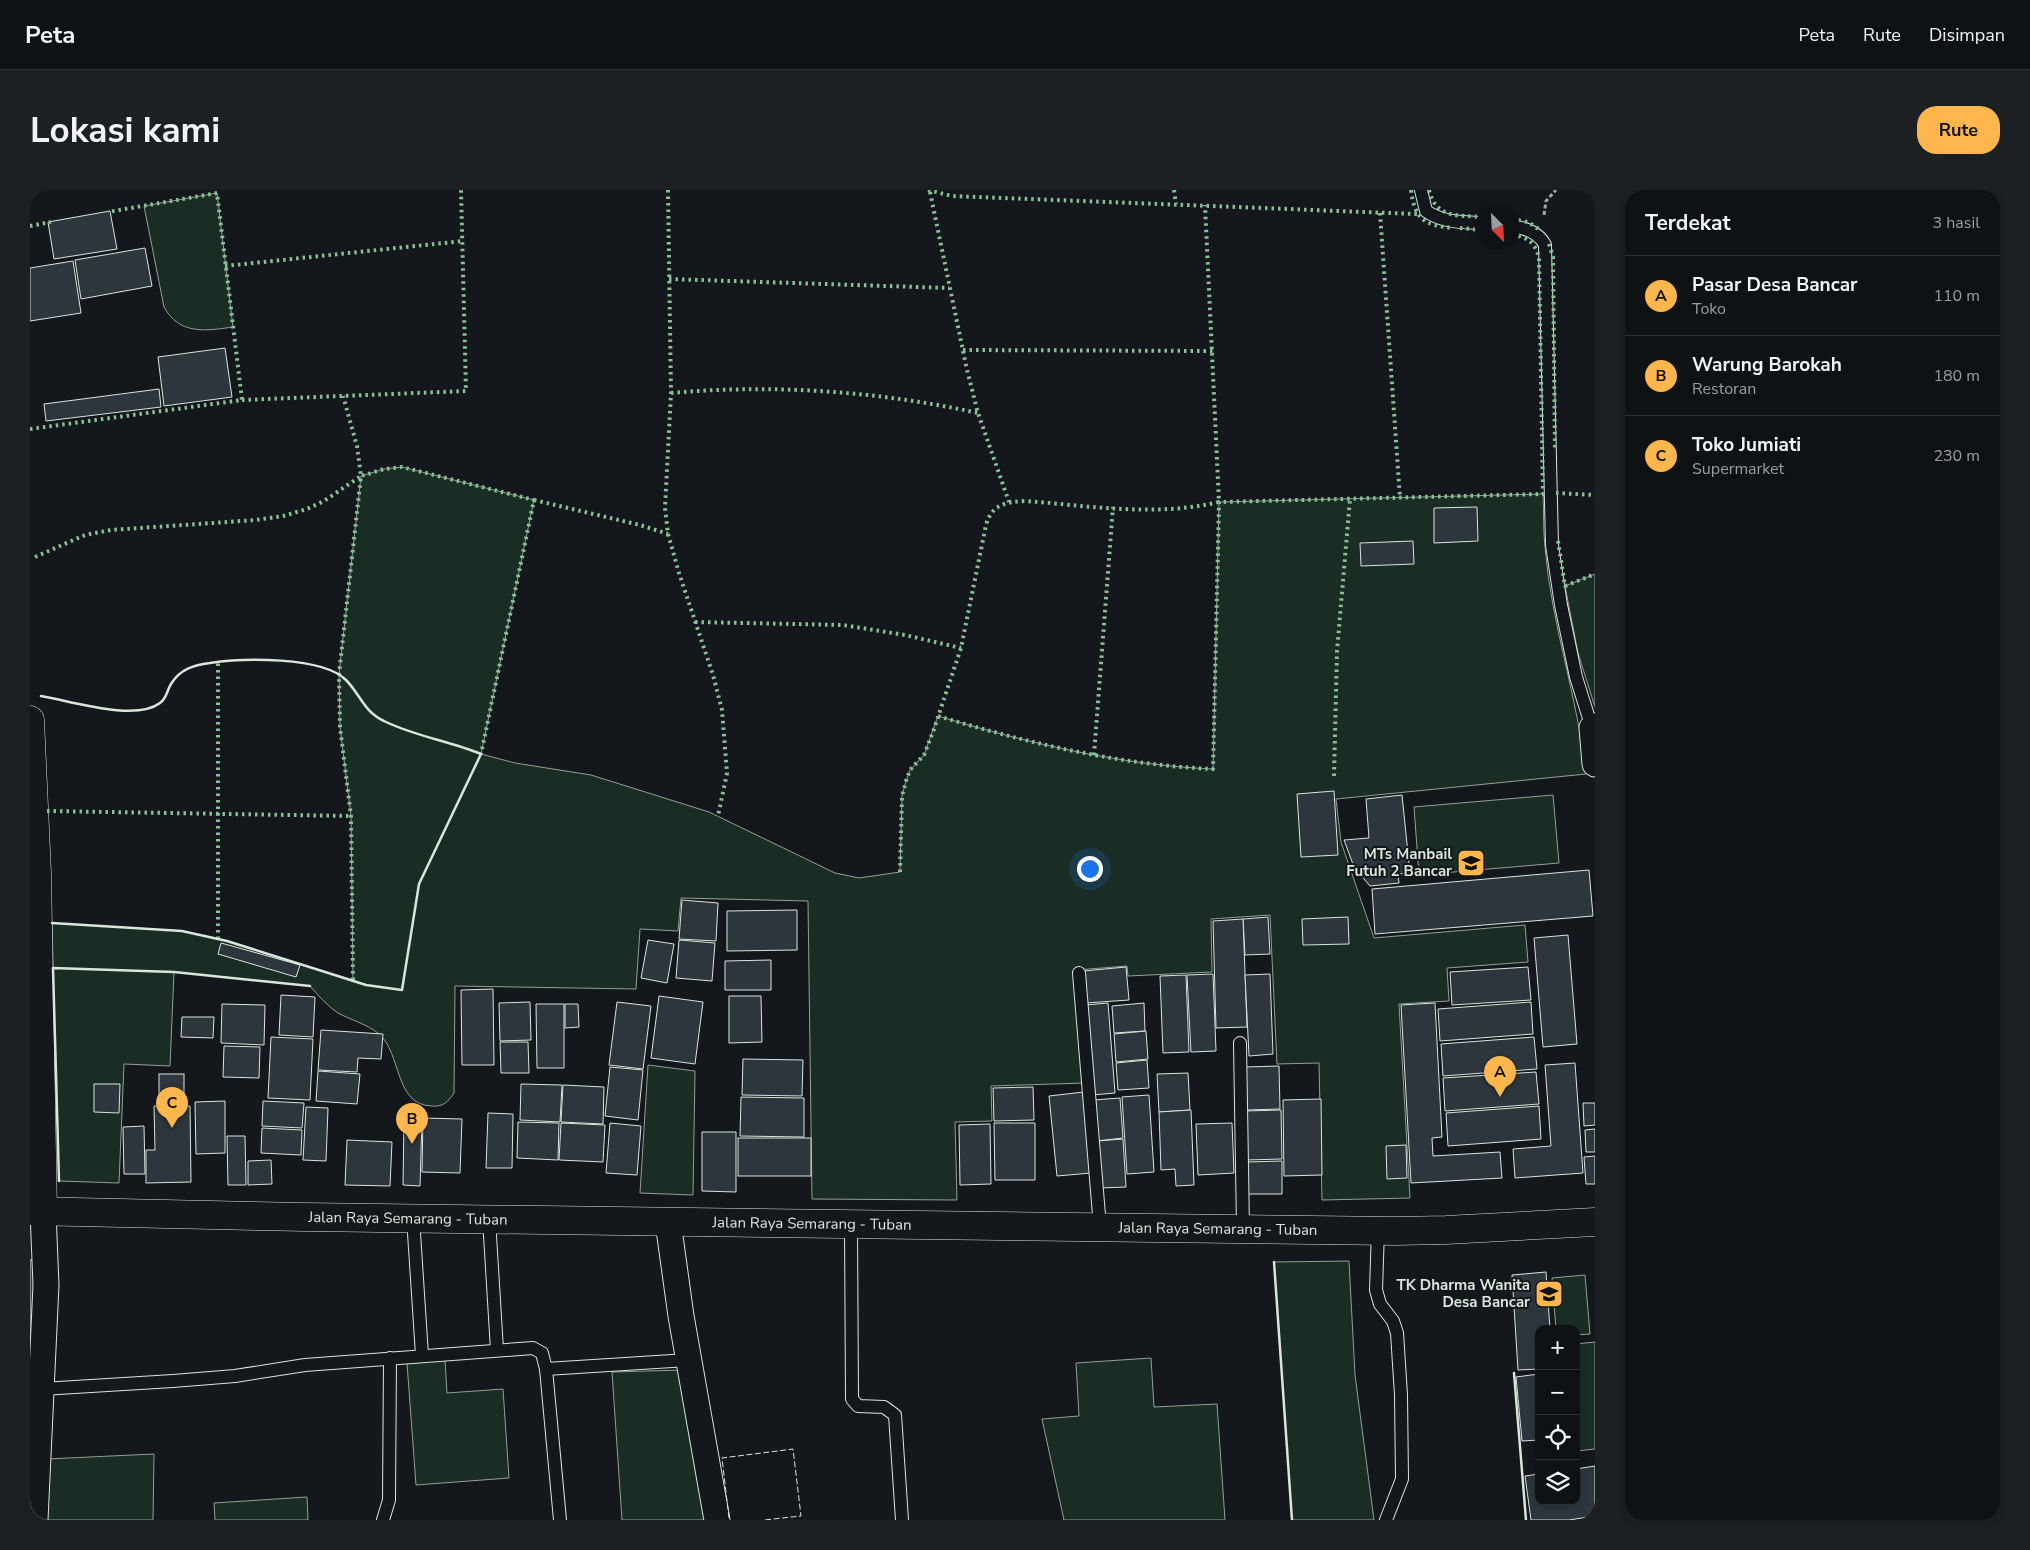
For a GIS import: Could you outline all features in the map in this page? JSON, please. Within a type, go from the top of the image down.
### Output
[{"type":"main road","points":[[30,720],[37,873],[37,1212]]},
{"type":"main road","name":"Jalan Raya Semarang - Tuban","points":[[37,1212],[668,1222],[1378,1230],[1456,1230],[1595,1222]]},
{"type":"street","points":[[1594,727],[1595,764]]},
{"type":"street","points":[[35,1520],[46,1285],[37,1212]]},
{"type":"street","points":[[668,1222],[688,1360],[717,1520]]},
{"type":"lane","points":[[1421,190],[1426,211],[1434,216],[1450,221],[1475,223]]},
{"type":"lane","points":[[1520,228],[1535,233],[1541,238],[1546,259],[1552,545],[1560,605],[1576,677],[1594,727]]},
{"type":"lane","points":[[1079,973],[1100,1227]]},
{"type":"lane","points":[[1240,1043],[1243,1229]]},
{"type":"lane","points":[[414,1218],[422,1355]]},
{"type":"lane","points":[[489,1219],[497,1350]]},
{"type":"lane","points":[[851,1224],[852,1399],[858,1406],[884,1407],[895,1415],[902,1520]]},
{"type":"lane","points":[[1378,1230],[1376,1290],[1380,1304],[1393,1321],[1397,1333],[1401,1386],[1402,1479],[1386,1520]]},
{"type":"lane","points":[[42,1389],[235,1376],[305,1366],[422,1355],[538,1349],[542,1353],[546,1369],[560,1520]]},
{"type":"lane","points":[[383,1520],[389,1500],[390,1358]]},
{"type":"lane","points":[[546,1369],[688,1360]]},
{"type":"path","points":[[1541,238],[1546,201],[1556,190]]},
{"type":"green space","points":[[217,193],[233,327],[213,330],[194,329],[185,327],[177,322],[164,307],[144,206]]},
{"type":"green space","points":[[402,467],[534,500],[481,754],[515,763],[591,775],[709,812],[835,873],[859,878],[900,872],[902,796],[910,770],[924,755],[938,716],[1040,744],[1109,758],[1178,767],[1213,769],[1219,502],[1543,494],[1544,541],[1548,576],[1558,633],[1577,717],[1586,774],[1336,799],[1341,842],[1374,938],[1525,925],[1528,962],[1447,968],[1449,1001],[1399,1004],[1410,1198],[1322,1200],[1319,1063],[1277,1064],[1270,915],[1211,919],[1212,972],[1128,976],[1127,966],[1076,970],[1085,1083],[991,1086],[992,1121],[955,1122],[957,1200],[812,1199],[808,901],[681,898],[678,931],[640,929],[636,989],[455,986],[454,1093],[439,1106],[420,1103],[411,1097],[400,1077],[392,1054],[379,1034],[334,1010],[310,986],[174,972],[170,1066],[124,1064],[119,1183],[59,1181],[52,923],[182,931],[227,941],[353,980],[351,816],[340,727],[339,674],[361,476],[384,469]]},
{"type":"green space","points":[[1595,574],[1595,707],[1578,653],[1565,586]]},
{"type":"green space","points":[[1553,795],[1559,863],[1419,875],[1414,807]]},
{"type":"green space","points":[[648,1065],[695,1071],[693,1195],[640,1193]]},
{"type":"green space","points":[[1349,1261],[1355,1375],[1374,1520],[1292,1520],[1274,1262]]},
{"type":"green space","points":[[1585,1275],[1590,1334],[1580,1335],[1580,1325],[1556,1325],[1552,1278]]},
{"type":"green space","points":[[1595,1342],[1595,1449],[1580,1451],[1580,1370],[1580,1344]]},
{"type":"green space","points":[[1151,1358],[1154,1407],[1217,1404],[1225,1520],[1064,1520],[1042,1419],[1079,1416],[1076,1363]]},
{"type":"green space","points":[[445,1360],[447,1393],[503,1389],[509,1478],[416,1485],[407,1363]]},
{"type":"green space","points":[[682,1370],[707,1520],[622,1520],[612,1372]]},
{"type":"green space","points":[[154,1454],[153,1520],[42,1520],[47,1459]]},
{"type":"green space","points":[[307,1497],[308,1520],[215,1520],[214,1503]]},
{"type":"building","points":[[110,211],[117,249],[54,259],[48,222]]},
{"type":"building","points":[[145,248],[152,286],[81,299],[75,260]]},
{"type":"building","points":[[73,261],[81,313],[30,321],[30,268]]},
{"type":"building","points":[[225,348],[232,397],[164,406],[158,357]]},
{"type":"building","points":[[159,389],[161,407],[46,421],[44,404]]},
{"type":"building","points":[[1477,507],[1478,541],[1434,543],[1434,508]]},
{"type":"building","points":[[1413,541],[1414,564],[1361,566],[1360,543]]},
{"type":"building","points":[[1334,791],[1338,855],[1301,857],[1297,794]]},
{"type":"building","points":[[1402,795],[1410,873],[1398,874],[1399,883],[1370,886],[1354,867],[1344,840],[1369,838],[1366,799]]},
{"type":"building","points":[[1589,870],[1593,916],[1375,934],[1372,889]]},
{"type":"building","points":[[682,900],[718,903],[716,941],[679,939]]},
{"type":"building","points":[[797,910],[797,950],[727,951],[727,911]]},
{"type":"building","points":[[1268,917],[1270,954],[1245,955],[1243,919]]},
{"type":"building","points":[[1348,917],[1349,944],[1303,945],[1302,919]]},
{"type":"building","points":[[1243,919],[1247,1027],[1216,1028],[1213,921]]},
{"type":"building","points":[[1568,935],[1577,1044],[1543,1047],[1534,938]]},
{"type":"building","points":[[648,940],[674,944],[667,983],[641,978]]},
{"type":"building","points":[[679,940],[715,943],[712,981],[676,978]]},
{"type":"building","points":[[221,943],[300,965],[296,977],[218,954]]},
{"type":"building","points":[[771,960],[771,990],[725,990],[725,961]]},
{"type":"building","points":[[1126,967],[1129,1000],[1086,1003],[1083,971]]},
{"type":"building","points":[[1528,967],[1531,1000],[1452,1005],[1450,972]]},
{"type":"building","points":[[1213,974],[1216,1051],[1191,1052],[1187,975]]},
{"type":"building","points":[[1270,974],[1273,1054],[1249,1056],[1245,975]]},
{"type":"building","points":[[1186,975],[1189,1052],[1163,1053],[1160,976]]},
{"type":"building","points":[[493,989],[494,1065],[462,1065],[461,990]]},
{"type":"building","points":[[281,995],[315,997],[313,1037],[279,1035]]},
{"type":"building","points":[[659,996],[703,1002],[695,1064],[651,1058]]},
{"type":"building","points":[[729,996],[761,996],[762,1042],[729,1043]]},
{"type":"building","points":[[530,1002],[531,1040],[500,1041],[499,1003]]},
{"type":"building","points":[[617,1002],[651,1006],[643,1069],[609,1065]]},
{"type":"building","points":[[1531,1002],[1533,1034],[1440,1041],[1438,1009]]},
{"type":"building","points":[[1108,1003],[1115,1093],[1092,1095],[1085,1005]]},
{"type":"building","points":[[1144,1003],[1145,1031],[1114,1033],[1112,1006]]},
{"type":"building","points":[[1435,1003],[1442,1137],[1432,1138],[1433,1156],[1500,1152],[1502,1178],[1411,1183],[1401,1005]]},
{"type":"building","points":[[222,1004],[265,1005],[264,1045],[221,1043]]},
{"type":"building","points":[[536,1004],[564,1004],[564,1068],[537,1068]]},
{"type":"building","points":[[565,1004],[578,1004],[579,1027],[565,1028]]},
{"type":"building","points":[[182,1017],[214,1017],[213,1038],[181,1037]]},
{"type":"building","points":[[321,1030],[383,1034],[381,1059],[358,1058],[357,1072],[318,1070]]},
{"type":"building","points":[[1146,1031],[1148,1059],[1116,1062],[1114,1034]]},
{"type":"building","points":[[271,1037],[313,1039],[310,1100],[268,1098]]},
{"type":"building","points":[[1534,1037],[1537,1069],[1443,1076],[1441,1044]]},
{"type":"building","points":[[500,1042],[528,1042],[529,1073],[501,1073]]},
{"type":"building","points":[[224,1046],[260,1047],[259,1078],[223,1077]]},
{"type":"building","points":[[743,1059],[803,1060],[802,1096],[742,1095]]},
{"type":"building","points":[[1147,1060],[1149,1088],[1118,1090],[1116,1063]]},
{"type":"building","points":[[1575,1063],[1583,1173],[1515,1178],[1513,1149],[1551,1146],[1545,1065]]},
{"type":"building","points":[[1279,1066],[1280,1109],[1247,1110],[1246,1067]]},
{"type":"building","points":[[610,1067],[643,1070],[638,1120],[605,1116]]},
{"type":"building","points":[[318,1071],[360,1074],[357,1104],[316,1101]]},
{"type":"building","points":[[1536,1072],[1539,1104],[1445,1111],[1443,1078]]},
{"type":"building","points":[[1188,1073],[1190,1110],[1159,1112],[1157,1074]]},
{"type":"building","points":[[159,1074],[184,1074],[184,1103],[159,1103]]},
{"type":"building","points":[[94,1084],[120,1084],[119,1113],[94,1112]]},
{"type":"building","points":[[521,1084],[562,1085],[560,1122],[520,1120]]},
{"type":"building","points":[[563,1085],[604,1087],[603,1124],[561,1122]]},
{"type":"building","points":[[1033,1087],[1034,1120],[994,1121],[993,1088]]},
{"type":"building","points":[[1084,1092],[1091,1173],[1057,1176],[1049,1096]]},
{"type":"building","points":[[1149,1095],[1154,1172],[1127,1174],[1122,1097]]},
{"type":"building","points":[[741,1097],[804,1098],[804,1137],[740,1136]]},
{"type":"building","points":[[1120,1098],[1123,1138],[1096,1141],[1093,1100]]},
{"type":"building","points":[[1321,1099],[1322,1175],[1284,1176],[1283,1100]]},
{"type":"building","points":[[225,1101],[225,1153],[196,1154],[195,1102]]},
{"type":"building","points":[[263,1101],[304,1103],[302,1128],[262,1126]]},
{"type":"building","points":[[1583,1103],[1595,1103],[1595,1125],[1584,1126]]},
{"type":"building","points":[[154,1106],[190,1106],[191,1182],[146,1183],[146,1150],[155,1150]]},
{"type":"building","points":[[1539,1106],[1541,1139],[1448,1146],[1446,1113]]},
{"type":"building","points":[[306,1107],[328,1108],[326,1161],[303,1160]]},
{"type":"building","points":[[1191,1110],[1194,1185],[1176,1186],[1175,1169],[1161,1170],[1159,1112]]},
{"type":"building","points":[[1281,1110],[1282,1159],[1247,1160],[1246,1111]]},
{"type":"building","points":[[488,1113],[513,1114],[512,1168],[486,1168]]},
{"type":"building","points":[[423,1118],[462,1119],[460,1173],[422,1172]]},
{"type":"building","points":[[404,1119],[422,1119],[420,1186],[403,1185]]},
{"type":"building","points":[[518,1122],[559,1123],[558,1160],[517,1158]]},
{"type":"building","points":[[561,1123],[605,1125],[603,1162],[559,1160]]},
{"type":"building","points":[[610,1123],[641,1126],[637,1175],[606,1173]]},
{"type":"building","points":[[994,1123],[1035,1123],[1035,1180],[995,1180]]},
{"type":"building","points":[[1232,1123],[1234,1173],[1198,1175],[1196,1124]]},
{"type":"building","points":[[990,1124],[991,1184],[960,1185],[959,1125]]},
{"type":"building","points":[[144,1126],[145,1174],[124,1174],[123,1127]]},
{"type":"building","points":[[262,1128],[302,1130],[301,1155],[261,1153]]},
{"type":"building","points":[[1595,1129],[1595,1152],[1586,1152],[1585,1130]]},
{"type":"building","points":[[702,1132],[736,1132],[736,1192],[702,1191]]},
{"type":"building","points":[[227,1136],[245,1136],[246,1185],[228,1185]]},
{"type":"building","points":[[738,1138],[811,1138],[811,1176],[738,1176]]},
{"type":"building","points":[[1123,1139],[1126,1187],[1100,1188],[1097,1141]]},
{"type":"building","points":[[347,1140],[392,1142],[390,1186],[345,1185]]},
{"type":"building","points":[[1406,1145],[1407,1178],[1387,1179],[1386,1146]]},
{"type":"building","points":[[1595,1156],[1595,1184],[1586,1184],[1584,1157]]},
{"type":"building","points":[[271,1160],[272,1184],[248,1185],[248,1161]]},
{"type":"building","points":[[1282,1161],[1282,1194],[1248,1194],[1247,1162]]},
{"type":"building","points":[[30,1260],[35,1260],[30,1377]]},
{"type":"building","points":[[1546,1272],[1550,1325],[1535,1325],[1535,1369],[1518,1370],[1512,1275]]},
{"type":"building","points":[[1535,1375],[1535,1440],[1522,1441],[1516,1377]]},
{"type":"building","points":[[1595,1466],[1595,1516],[1569,1520],[1531,1520],[1525,1476],[1535,1475],[1535,1505],[1580,1505],[1580,1468]]},
{"type":"hedge","points":[[242,400],[466,391],[461,190]]},
{"type":"hedge","points":[[668,190],[671,393],[665,508],[668,534],[679,573],[713,675],[722,710],[727,773],[718,816]]},
{"type":"hedge","points":[[928,190],[952,196],[1417,214]]},
{"type":"hedge","points":[[1174,190],[1176,204]]},
{"type":"hedge","points":[[1411,190],[1415,208],[1423,219],[1428,223],[1453,228]]},
{"type":"hedge","points":[[1429,190],[1432,199],[1443,211],[1449,214],[1475,216]]},
{"type":"hedge","points":[[930,192],[967,370],[978,413],[1009,502]]},
{"type":"hedge","points":[[30,429],[242,400],[217,193],[108,212]]},
{"type":"hedge","points":[[900,872],[902,796],[910,770],[924,755],[961,648],[986,525],[996,508],[1006,503],[1026,501],[1147,510],[1171,509],[1219,502],[1205,205]]},
{"type":"hedge","points":[[1380,213],[1400,498]]},
{"type":"hedge","points":[[1520,220],[1528,222],[1540,230]]},
{"type":"hedge","points":[[30,226],[51,222]]},
{"type":"hedge","points":[[1460,228],[1475,229]]},
{"type":"hedge","points":[[938,716],[1040,744],[1109,758],[1178,767],[1213,769],[1219,502],[1543,494],[1539,258],[1533,244],[1520,236]]},
{"type":"hedge","points":[[225,266],[463,241]]},
{"type":"hedge","points":[[1549,244],[1553,257],[1555,449]]},
{"type":"hedge","points":[[669,279],[949,288]]},
{"type":"hedge","points":[[963,350],[1213,351]]},
{"type":"hedge","points":[[671,393],[748,389],[825,391],[902,399],[978,413]]},
{"type":"hedge","points":[[35,557],[85,535],[111,530],[256,520],[283,516],[307,509],[324,501],[361,476],[357,446],[343,396]]},
{"type":"hedge","points":[[353,980],[351,816],[340,727],[339,674],[361,476],[384,469],[402,467],[534,500],[481,754]]},
{"type":"hedge","points":[[1556,493],[1595,495]]},
{"type":"hedge","points":[[1334,776],[1337,651],[1350,499]]},
{"type":"hedge","points":[[534,500],[640,525],[668,534]]},
{"type":"hedge","points":[[1094,755],[1113,507]]},
{"type":"hedge","points":[[1558,541],[1565,586],[1595,574]]},
{"type":"hedge","points":[[695,622],[843,625],[905,635],[961,648]]},
{"type":"hedge","points":[[218,662],[218,939]]},
{"type":"hedge","points":[[47,811],[351,816]]},
{"type":"fence","points":[[729,1518],[722,1458],[793,1449],[801,1516],[764,1520]]},
{"type":"wall","points":[[41,696],[102,708],[135,711],[160,703],[175,679],[183,671],[198,665],[241,660],[301,663],[335,672],[351,685],[367,708],[384,721],[407,731],[481,754],[419,884],[402,990],[366,985],[227,941],[182,931],[52,923]]},
{"type":"wall","points":[[59,1181],[53,968],[174,972],[310,986]]},
{"type":"wall","points":[[1274,1262],[1292,1520]]},
{"type":"wall","points":[[1514,1373],[1526,1520]]},
{"type":"place","name":"MTs Manbail Futuh 2 Bancar","points":[[1471,863]]},
{"type":"place","name":"Pasar Desa Bancar","points":[[1500,1097]]},
{"type":"place","name":"Toko Jumiati","points":[[172,1128]]},
{"type":"place","name":"Warung Barokah","points":[[412,1144]]},
{"type":"place","name":"TK Dharma Wanita Desa Bancar","points":[[1549,1294]]}]
